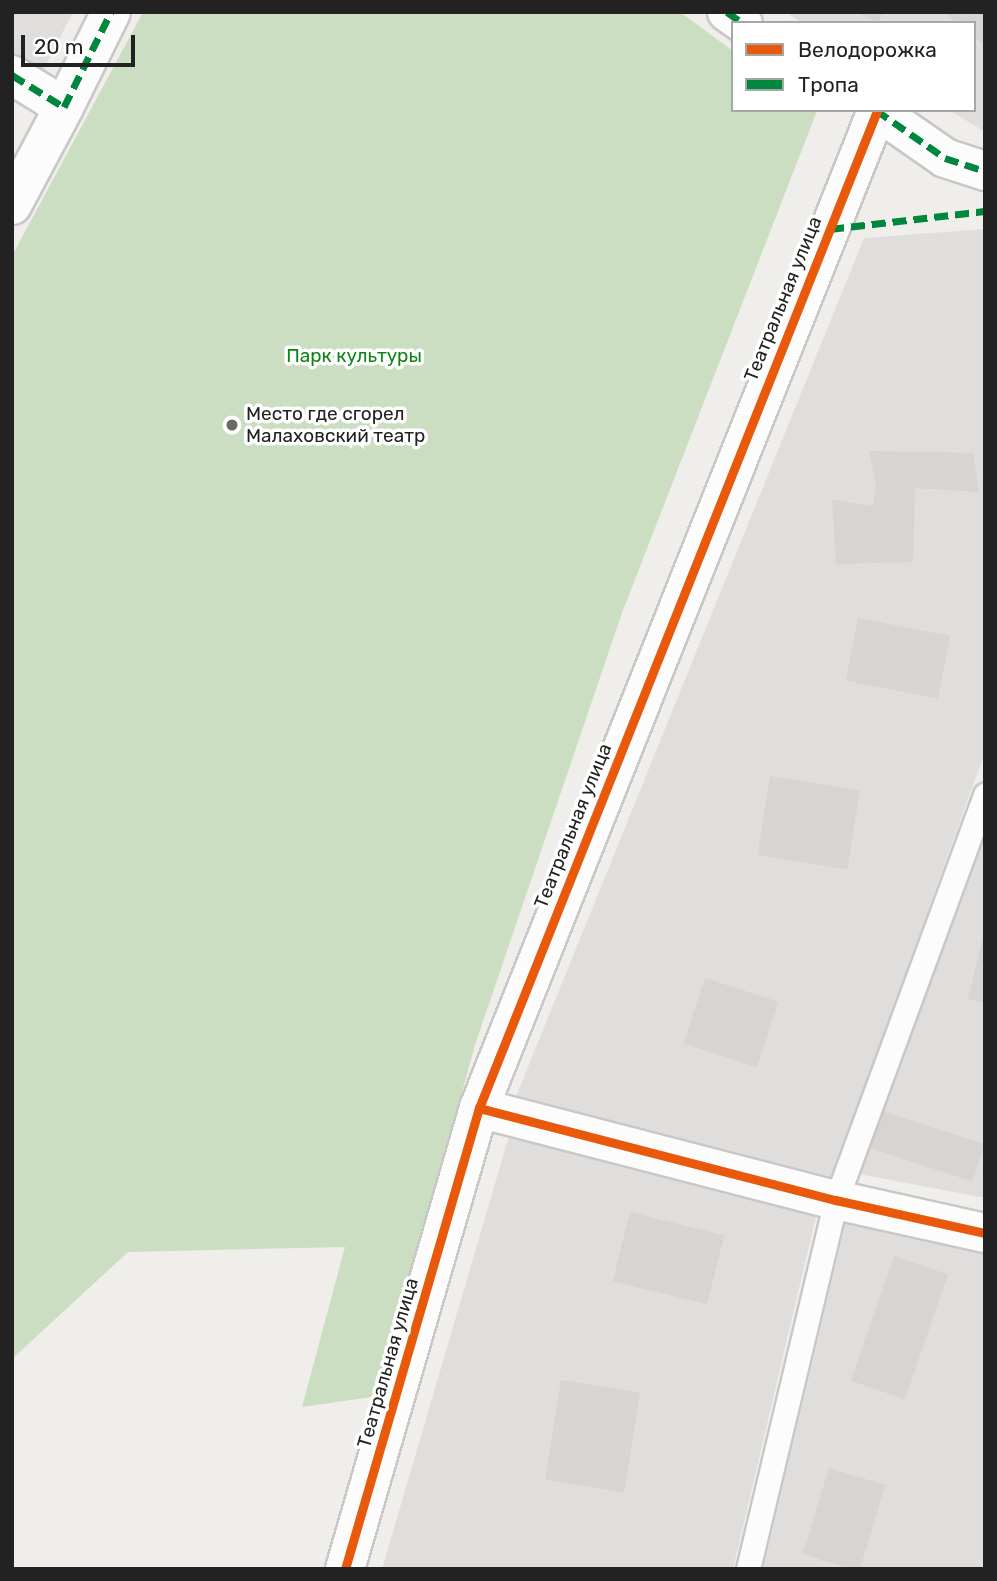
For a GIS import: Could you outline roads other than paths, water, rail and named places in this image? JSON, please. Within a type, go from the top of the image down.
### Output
[{"type":"street","points":[[12,205],[111,12]]},
{"type":"street","points":[[12,75],[64,107]]},
{"type":"street","name":"Театральная улица","points":[[345,1569],[480,1108],[876,112]]},
{"type":"street","points":[[877,112],[945,158],[985,171]]},
{"type":"street","points":[[480,1108],[836,1200],[985,1233]]},
{"type":"lane","points":[[748,1569],[836,1200],[985,794]]},
{"type":"place","name":"Место где сгорел Малаховский театр","points":[[232,425]]},
{"type":"park label","name":"Парк культуры","points":[[354,356]]}]
